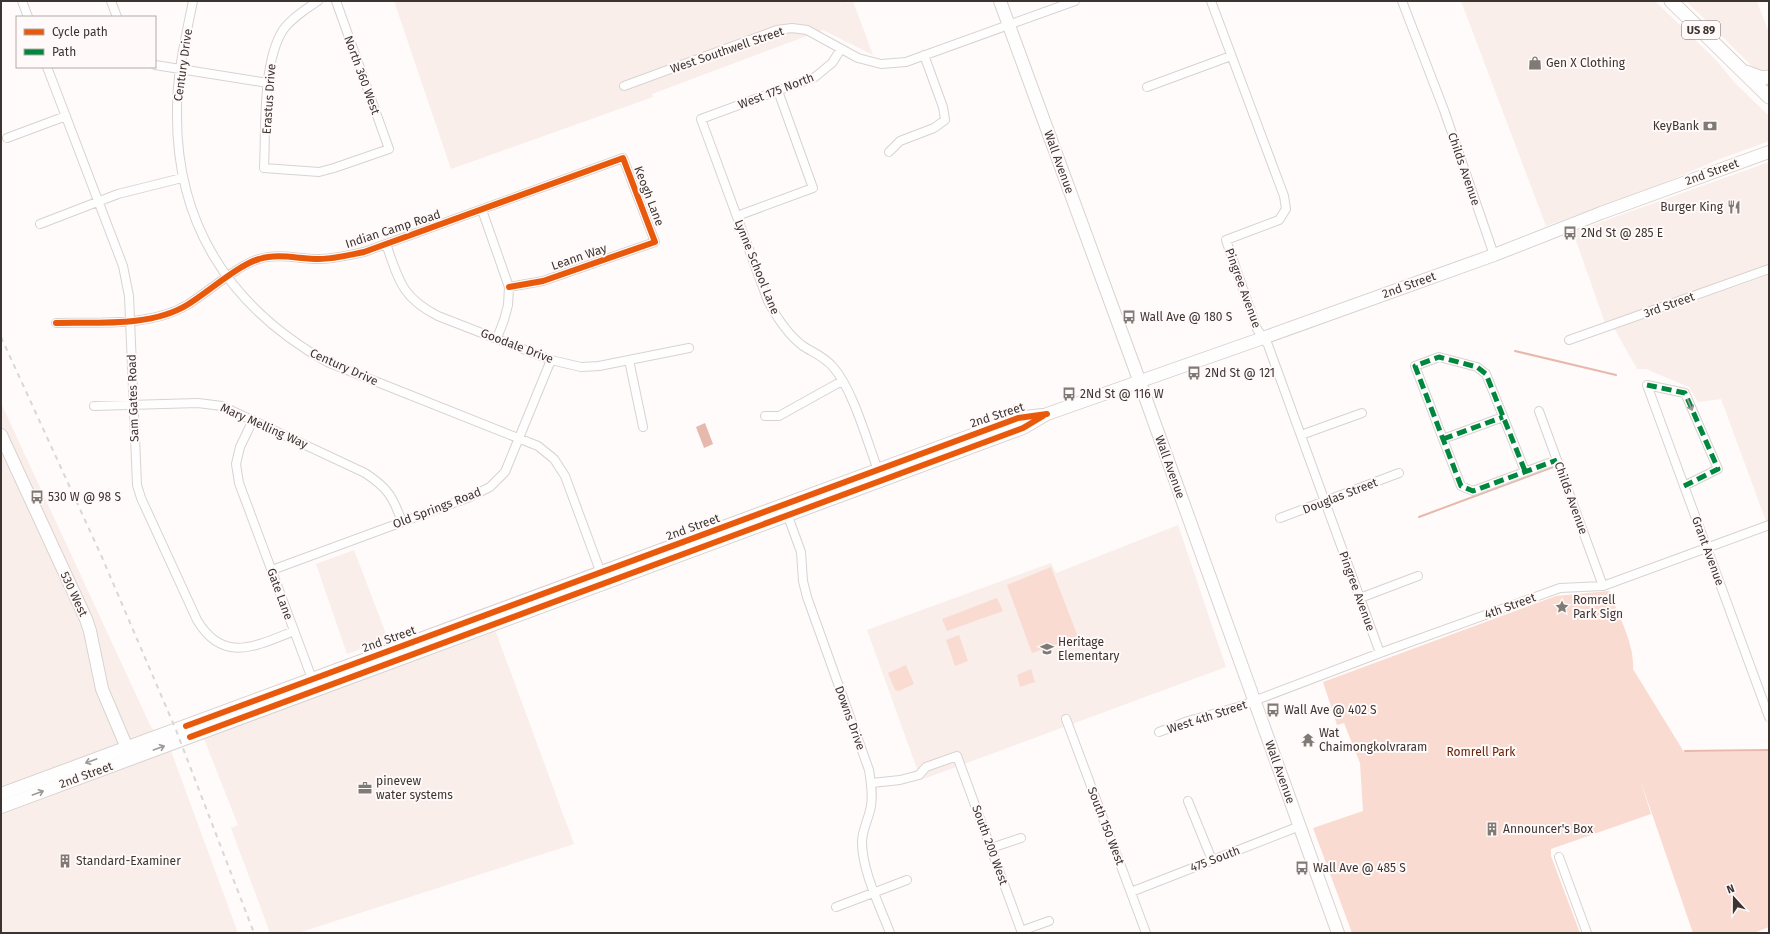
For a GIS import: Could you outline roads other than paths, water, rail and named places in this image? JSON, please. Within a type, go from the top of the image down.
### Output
[{"type":"main road","name":"Wall Avenue","points":[[1000,1],[1338,933]]},
{"type":"main road","name":"US 89","points":[[1672,2],[1769,98]]},
{"type":"main road","points":[[1731,61],[1750,75],[1769,78]]},
{"type":"main road","name":"2nd Street","points":[[1,807],[130,753],[314,684],[880,475],[1022,428],[1047,414],[1494,255],[1601,213],[1769,152]]},
{"type":"main road","name":"530 West","points":[[1,435],[86,619],[90,631],[102,689],[130,753]]},
{"type":"main road","name":"2nd Street","points":[[1,794],[130,753]]},
{"type":"street","points":[[22,1],[28,16]]},
{"type":"street","points":[[112,1],[117,16]]},
{"type":"street","name":"Century Drive","points":[[193,1],[180,70],[177,115],[178,153],[182,178],[196,222],[209,249],[228,277],[247,301],[282,333],[303,348],[327,362],[520,437],[538,446],[554,459],[565,476],[603,578]]},
{"type":"street","name":"Erastus Drive","points":[[264,168],[268,83],[270,65],[275,46],[284,29],[295,18],[318,1]]},
{"type":"street","name":"North 360 West","points":[[264,168],[319,172],[388,149],[336,1]]},
{"type":"street","name":"West Southwell Street","points":[[624,86],[777,30],[792,28],[807,30],[858,58],[881,64],[906,62],[1073,1]]},
{"type":"street","name":"Pingree Avenue","points":[[1211,1],[1230,56],[1284,196],[1286,208],[1279,220],[1226,240],[1257,329],[1268,345],[1380,653]]},
{"type":"street","name":"Childs Avenue","points":[[1402,1],[1434,84],[1494,255]]},
{"type":"street","name":"West 175 North","points":[[701,119],[815,77],[832,63],[841,49]]},
{"type":"street","points":[[890,152],[900,141],[934,128],[945,120],[943,107],[924,55]]},
{"type":"street","points":[[1147,87],[1230,56]]},
{"type":"street","points":[[156,65],[268,83]]},
{"type":"street","name":"Sam Gates Road","points":[[49,68],[99,201],[127,281],[137,485],[140,498],[204,631],[213,641],[227,646],[245,648],[294,631]]},
{"type":"street","points":[[736,216],[813,188],[778,91]]},
{"type":"street","points":[[7,138],[66,116]]},
{"type":"street","name":"Lynne School Lane","points":[[701,119],[768,301],[776,318],[803,346],[821,355],[834,367],[849,392],[880,475]]},
{"type":"street","name":"Indian Camp Road","points":[[56,323],[130,321],[158,317],[174,312],[187,305],[256,259],[268,256],[320,259],[341,257],[364,252],[623,158]]},
{"type":"street","name":"Keogh Lane","points":[[623,158],[655,242]]},
{"type":"street","points":[[40,224],[136,188],[182,178]]},
{"type":"street","points":[[482,210],[509,287],[506,313],[497,338]]},
{"type":"street","name":"Leann Way","points":[[509,287],[543,281],[655,242]]},
{"type":"street","name":"Goodale Drive","points":[[386,244],[400,282],[407,294],[416,302],[438,316],[551,360],[581,367],[598,366],[689,348]]},
{"type":"street","name":"3rd Street","points":[[1569,340],[1769,269]]},
{"type":"street","points":[[1525,471],[1486,374],[1477,366],[1439,358],[1415,366],[1461,486],[1473,491],[1557,460]]},
{"type":"street","name":"Old Springs Road","points":[[272,570],[470,497],[490,488],[505,472],[551,360]]},
{"type":"street","points":[[629,360],[643,427]]},
{"type":"street","points":[[765,416],[779,416],[842,381]]},
{"type":"street","name":"Grant Avenue","points":[[1684,486],[1718,469],[1685,393],[1647,385],[1706,547],[1769,717]]},
{"type":"street","name":"Mary Melling Way","points":[[94,406],[210,404],[222,406],[340,460],[376,480],[390,495],[402,522]]},
{"type":"street","name":"Childs Avenue","points":[[1539,411],[1603,586]]},
{"type":"street","points":[[1301,435],[1362,413]]},
{"type":"street","points":[[1443,439],[1503,417]]},
{"type":"street","name":"Gate Lane","points":[[253,420],[240,447],[236,464],[239,484],[314,684]]},
{"type":"street","name":"Douglas Street","points":[[1280,518],[1399,473]]},
{"type":"street","name":"Downs Drive","points":[[786,510],[800,552],[802,581],[869,770],[872,784],[871,806],[862,841],[866,868],[890,933]]},
{"type":"street","name":"4th Street","points":[[1254,701],[1380,653],[1560,588],[1603,586],[1769,524]]},
{"type":"street","points":[[1360,598],[1418,576]]},
{"type":"street","name":"West 4th Street","points":[[1159,732],[1188,721],[1254,701]]},
{"type":"street","name":"South 150 West","points":[[1066,719],[1146,933]]},
{"type":"street","name":"South 200 West","points":[[872,784],[900,780],[918,775],[926,767],[956,756],[1022,932]]},
{"type":"street","points":[[1188,801],[1212,860]]},
{"type":"street","name":"475 South","points":[[1130,892],[1300,826]]},
{"type":"street","points":[[991,848],[1022,838]]},
{"type":"street","points":[[1559,857],[1587,933]]},
{"type":"street","points":[[836,907],[907,880]]},
{"type":"street","points":[[1022,932],[1049,920]]},
{"type":"waterway","points":[[1515,351],[1616,375]]},
{"type":"waterway","points":[[1419,517],[1553,467]]},
{"type":"waterway","points":[[1685,751],[1769,750]]},
{"type":"railway","points":[[1,337],[101,555],[176,730],[254,933]]},
{"type":"place","name":"Gen X Clothing","points":[[1535,63]]},
{"type":"place","name":"KeyBank","points":[[1710,126]]},
{"type":"place","name":"Burger King","points":[[1734,207]]},
{"type":"place","name":"2Nd St @ 285 E","points":[[1570,233]]},
{"type":"place","name":"Wall Ave @ 180 S","points":[[1129,317]]},
{"type":"place","name":"2Nd St @ 121","points":[[1194,373]]},
{"type":"place","name":"2Nd St @ 116 W","points":[[1069,394]]},
{"type":"place","name":"530 W @ 98 S","points":[[37,497]]},
{"type":"place","name":"Romrell Park Sign","points":[[1562,607]]},
{"type":"place","name":"Heritage Elementary","points":[[1047,649]]},
{"type":"place","name":"Wall Ave @ 402 S","points":[[1273,710]]},
{"type":"place","name":"Wat Chaimongkolvraram","points":[[1308,740]]},
{"type":"place","name":"pinevew water systems","points":[[365,788]]},
{"type":"place","name":"Announcer's Box","points":[[1492,829]]},
{"type":"place","name":"Standard-Examiner","points":[[65,861]]},
{"type":"place","name":"Wall Ave @ 485 S","points":[[1302,868]]},
{"type":"park label","name":"Romrell Park","points":[[1481,752]]}]
